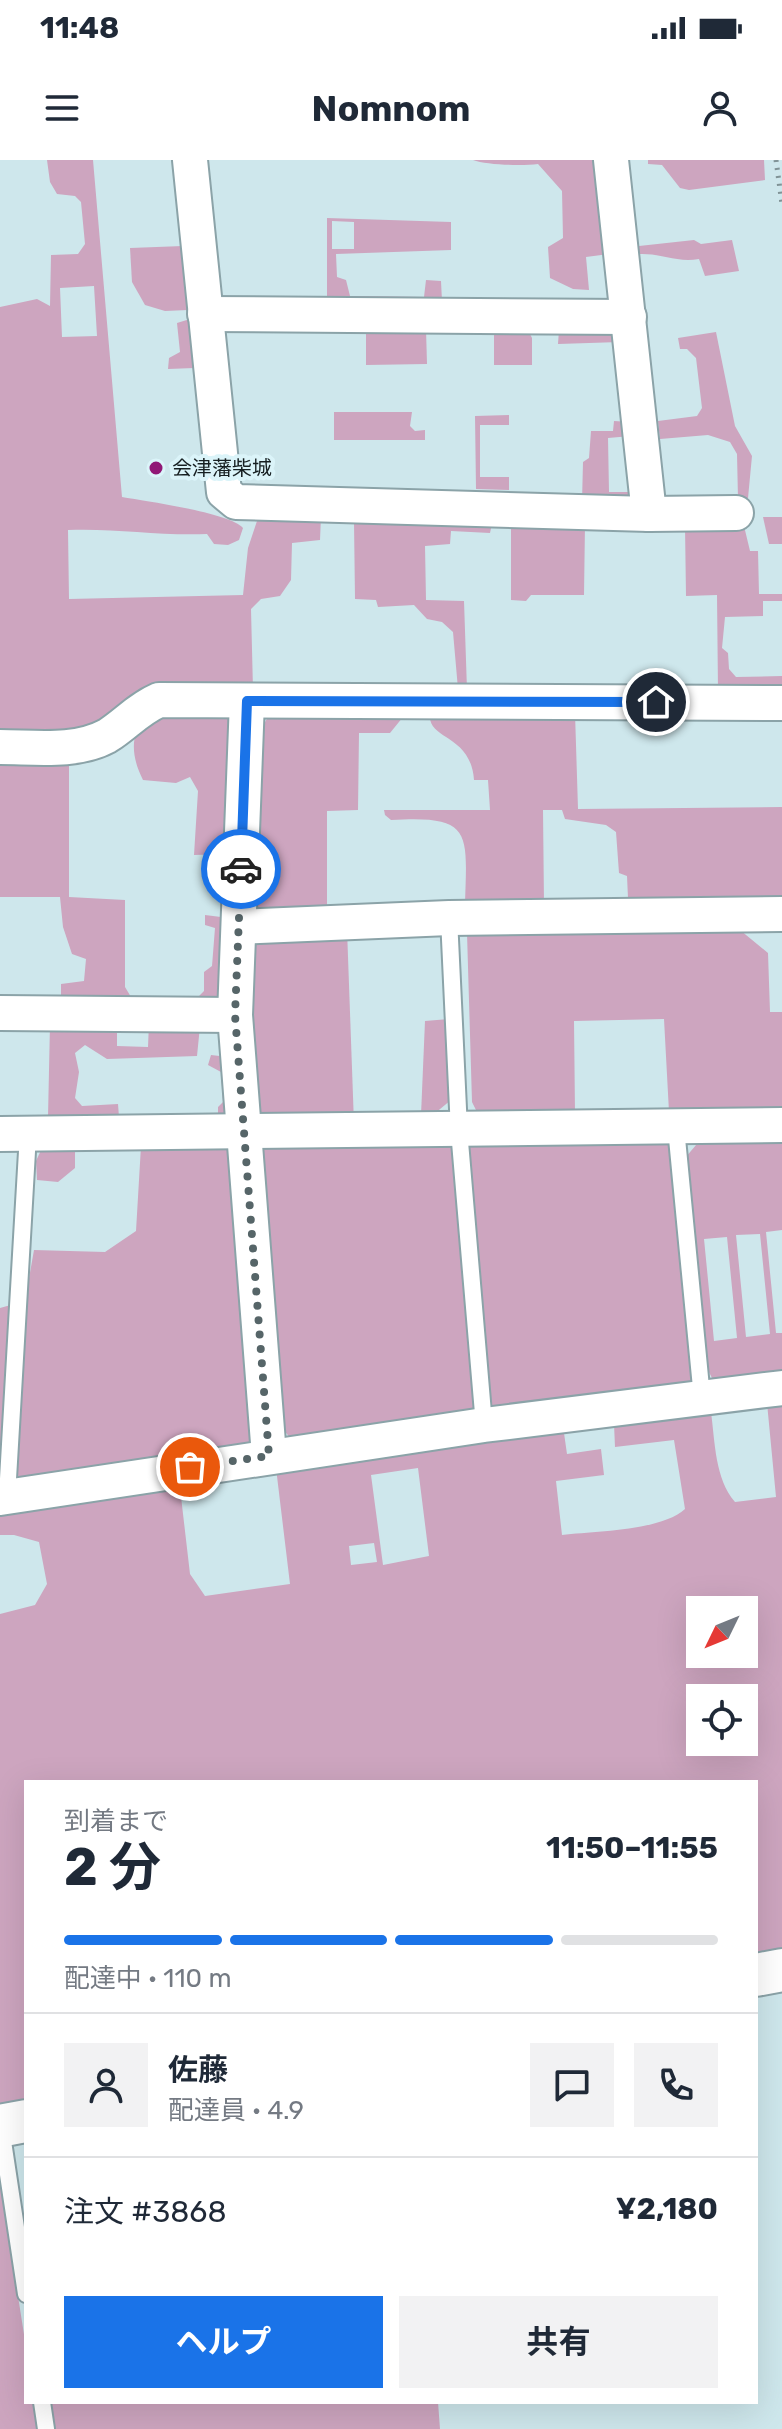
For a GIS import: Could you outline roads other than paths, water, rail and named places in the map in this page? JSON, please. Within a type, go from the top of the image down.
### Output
[{"type":"street","points":[[190,160],[224,492],[236,502],[649,514],[736,513]]},
{"type":"street","points":[[611,160],[649,514]]},
{"type":"street","points":[[205,314],[629,317]]},
{"type":"street","points":[[0,747],[74,747],[104,737],[139,708],[159,700],[782,703]]},
{"type":"street","points":[[247,701],[235,1015],[269,1456]]},
{"type":"street","points":[[239,927],[449,918],[782,914]]},
{"type":"street","points":[[0,1013],[235,1015]]},
{"type":"street","points":[[14,1134],[782,1125]]},
{"type":"street","points":[[4,1497],[484,1425],[782,1388]]},
{"type":"street","points":[[758,1975],[782,1970]]},
{"type":"street","points":[[0,2126],[24,2121]]},
{"type":"lane","points":[[449,918],[459,1130],[484,1425]]},
{"type":"lane","points":[[676,1128],[702,1398]]},
{"type":"lane","points":[[4,1497],[14,1134]]},
{"type":"lane","points":[[0,2126],[24,2281]]},
{"type":"lane","points":[[42,2404],[46,2429]]},
{"type":"place","name":"会津藩柴城","points":[[156,468]]}]
